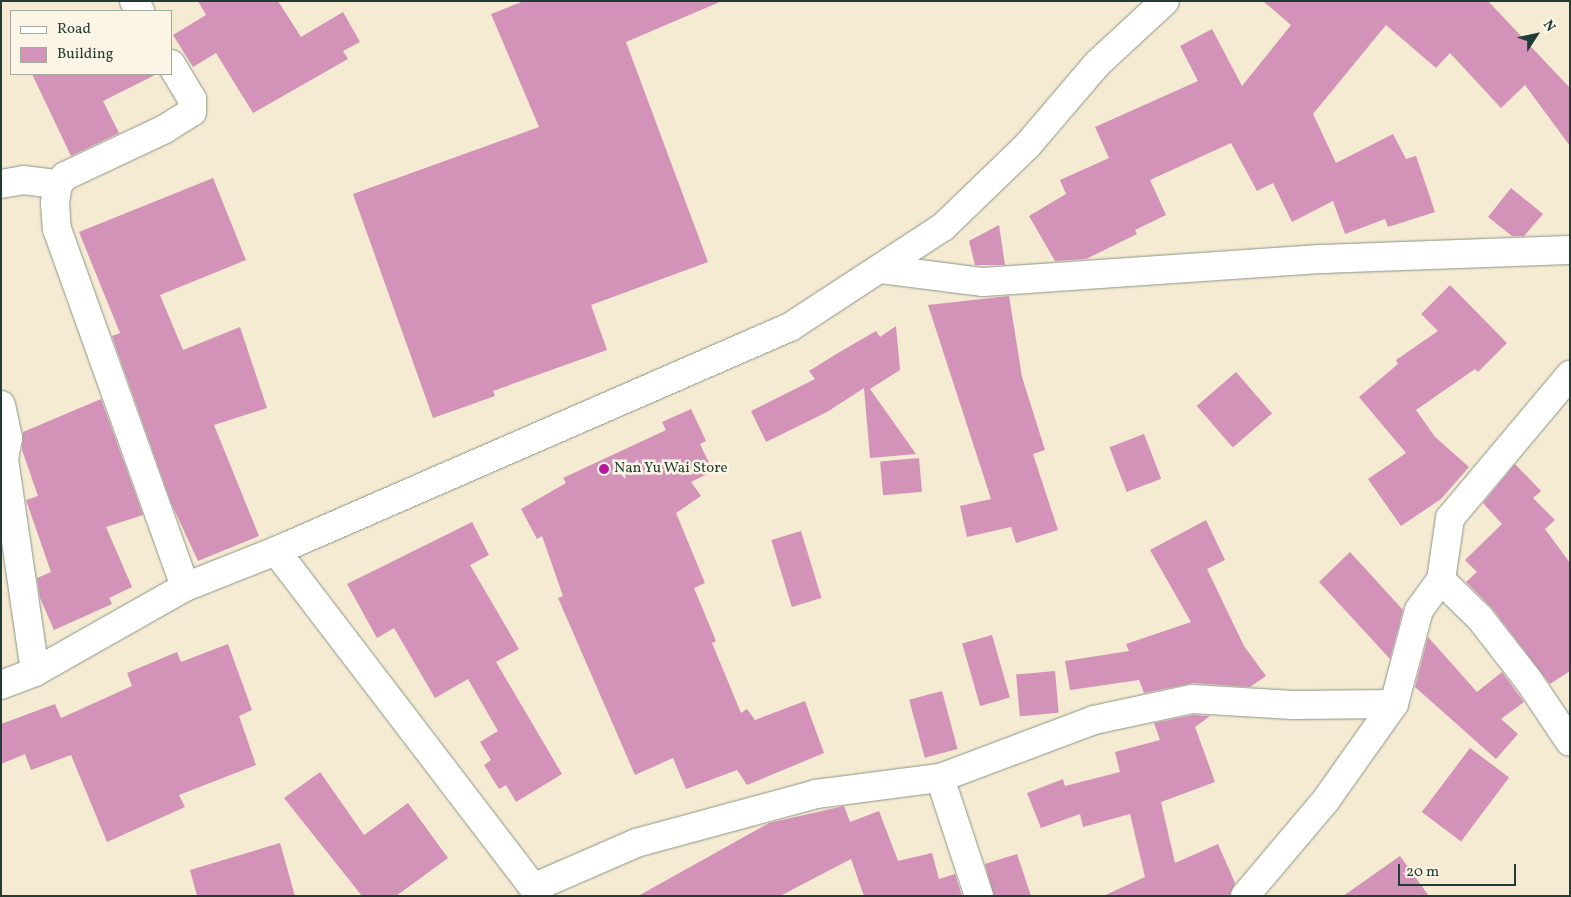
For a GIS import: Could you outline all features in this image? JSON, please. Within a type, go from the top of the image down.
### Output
[{"type":"street","points":[[1,685],[35,672],[185,587],[276,551],[790,327],[943,227],[1027,146],[1098,63],[1165,1]]},
{"type":"street","points":[[172,66],[192,99],[192,112],[165,129],[65,176],[58,184],[57,228],[185,587]]},
{"type":"street","points":[[1,184],[23,180],[58,184]]},
{"type":"street","points":[[881,269],[983,282],[1323,259],[1570,250]]},
{"type":"street","points":[[1246,896],[1326,800],[1394,704],[1419,610],[1441,580],[1450,518],[1570,374]]},
{"type":"street","points":[[1,405],[8,438],[3,460],[35,672]]},
{"type":"street","points":[[276,551],[538,892],[636,843],[816,794],[940,778],[1094,720],[1192,699],[1293,706],[1394,704]]},
{"type":"street","points":[[1441,580],[1480,618],[1529,681],[1570,742]]},
{"type":"street","points":[[940,778],[979,896]]},
{"type":"building","points":[[198,1],[278,1],[301,37],[343,12],[360,42],[343,51],[348,59],[253,113],[216,53],[193,67],[173,35],[206,15]]},
{"type":"building","points":[[524,1],[722,1],[626,42],[708,262],[591,305],[607,350],[493,391],[495,396],[433,418],[353,194],[539,127],[491,14]]},
{"type":"building","points":[[1263,1],[1488,1],[1570,88],[1570,146],[1525,85],[1501,108],[1450,53],[1436,68],[1386,25],[1313,114],[1336,163],[1393,134],[1406,159],[1416,156],[1435,212],[1388,227],[1385,219],[1345,234],[1333,201],[1292,222],[1273,183],[1257,191],[1231,143],[1150,180],[1166,215],[1135,230],[1137,234],[1086,259],[1055,261],[1029,216],[1066,194],[1060,180],[1109,158],[1095,127],[1198,81],[1180,46],[1212,29],[1242,86],[1291,25]]},
{"type":"building","points":[[32,75],[155,75],[103,101],[119,133],[71,156]]},
{"type":"building","points":[[213,178],[246,260],[160,295],[183,350],[240,327],[267,408],[214,425],[259,536],[198,561],[172,505],[112,336],[120,333],[79,232]]},
{"type":"building","points":[[1511,188],[1543,214],[1524,236],[1512,236],[1488,217]]},
{"type":"building","points":[[999,225],[1005,265],[975,265],[969,241]]},
{"type":"building","points":[[1450,285],[1507,343],[1478,372],[1475,369],[1416,410],[1435,437],[1469,467],[1441,499],[1401,526],[1368,479],[1406,453],[1359,397],[1398,364],[1396,360],[1438,331],[1421,314]]},
{"type":"building","points":[[1009,296],[1022,377],[1045,450],[1033,454],[1058,530],[1016,543],[1011,527],[967,537],[960,506],[991,499],[928,305]]},
{"type":"building","points":[[896,326],[900,370],[870,389],[916,454],[870,458],[864,388],[827,412],[766,442],[751,411],[815,379],[809,371],[838,353],[876,331],[880,337]]},
{"type":"building","points":[[1236,372],[1272,414],[1233,448],[1197,406]]},
{"type":"building","points":[[101,399],[143,515],[106,527],[132,587],[109,598],[112,604],[54,630],[40,598],[37,578],[51,572],[26,500],[38,496],[22,450],[23,432]]},
{"type":"building","points":[[691,409],[706,441],[700,444],[713,471],[691,482],[701,496],[676,513],[705,583],[694,588],[716,641],[712,643],[741,713],[747,709],[755,720],[805,701],[824,753],[747,785],[737,770],[686,789],[673,758],[635,775],[558,598],[563,596],[542,536],[537,539],[521,509],[566,483],[563,478],[666,430],[662,422]]},
{"type":"building","points":[[1144,434],[1161,479],[1127,492],[1109,447]]},
{"type":"building","points":[[919,458],[922,492],[883,495],[880,461]]},
{"type":"building","points":[[1515,464],[1541,491],[1533,498],[1555,520],[1545,529],[1570,563],[1570,671],[1550,684],[1492,608],[1466,582],[1477,572],[1465,560],[1502,524],[1483,503]]},
{"type":"building","points":[[1206,520],[1225,560],[1207,569],[1244,646],[1266,676],[1250,687],[1193,683],[1144,693],[1139,680],[1070,690],[1065,661],[1129,651],[1126,644],[1191,622],[1150,550]]},
{"type":"building","points":[[472,522],[489,555],[470,565],[519,649],[496,662],[562,774],[516,802],[506,785],[499,789],[484,765],[491,760],[480,742],[498,731],[468,679],[435,698],[394,628],[377,638],[347,584]]},
{"type":"building","points":[[801,531],[821,598],[792,607],[771,540]]},
{"type":"building","points":[[1350,552],[1403,610],[1390,659],[1319,582]]},
{"type":"building","points":[[992,635],[1010,697],[980,706],[962,644]]},
{"type":"building","points":[[1428,637],[1477,692],[1502,672],[1524,702],[1501,719],[1518,734],[1496,759],[1415,687]]},
{"type":"building","points":[[228,644],[252,710],[239,716],[256,765],[179,795],[185,807],[107,842],[71,755],[31,770],[25,754],[1,764],[1,724],[55,704],[61,718],[132,686],[127,673],[177,652],[181,662]]},
{"type":"building","points":[[1055,671],[1059,713],[1020,716],[1016,674]]},
{"type":"building","points":[[942,691],[958,749],[925,758],[909,700]]},
{"type":"building","points":[[1193,715],[1210,716],[1195,727],[1215,782],[1161,802],[1175,863],[1218,844],[1235,883],[1230,896],[1103,896],[1145,877],[1130,814],[1083,827],[1080,814],[1041,828],[1027,793],[1063,779],[1065,786],[1120,772],[1115,752],[1160,740],[1154,723]]},
{"type":"building","points":[[1470,748],[1509,777],[1461,841],[1422,812]]},
{"type":"building","points":[[320,772],[364,835],[408,803],[448,858],[396,896],[362,896],[284,798]]},
{"type":"building","points":[[844,806],[850,822],[879,811],[898,861],[932,853],[939,879],[955,874],[962,896],[864,896],[851,859],[780,896],[638,896],[769,823]]},
{"type":"building","points":[[280,843],[295,896],[197,896],[190,870]]},
{"type":"building","points":[[1017,854],[1031,896],[994,896],[985,864]]},
{"type":"building","points":[[1400,856],[1429,896],[1343,896]]},
{"type":"place","name":"Nan Yu Wai Store","points":[[604,469]]}]
